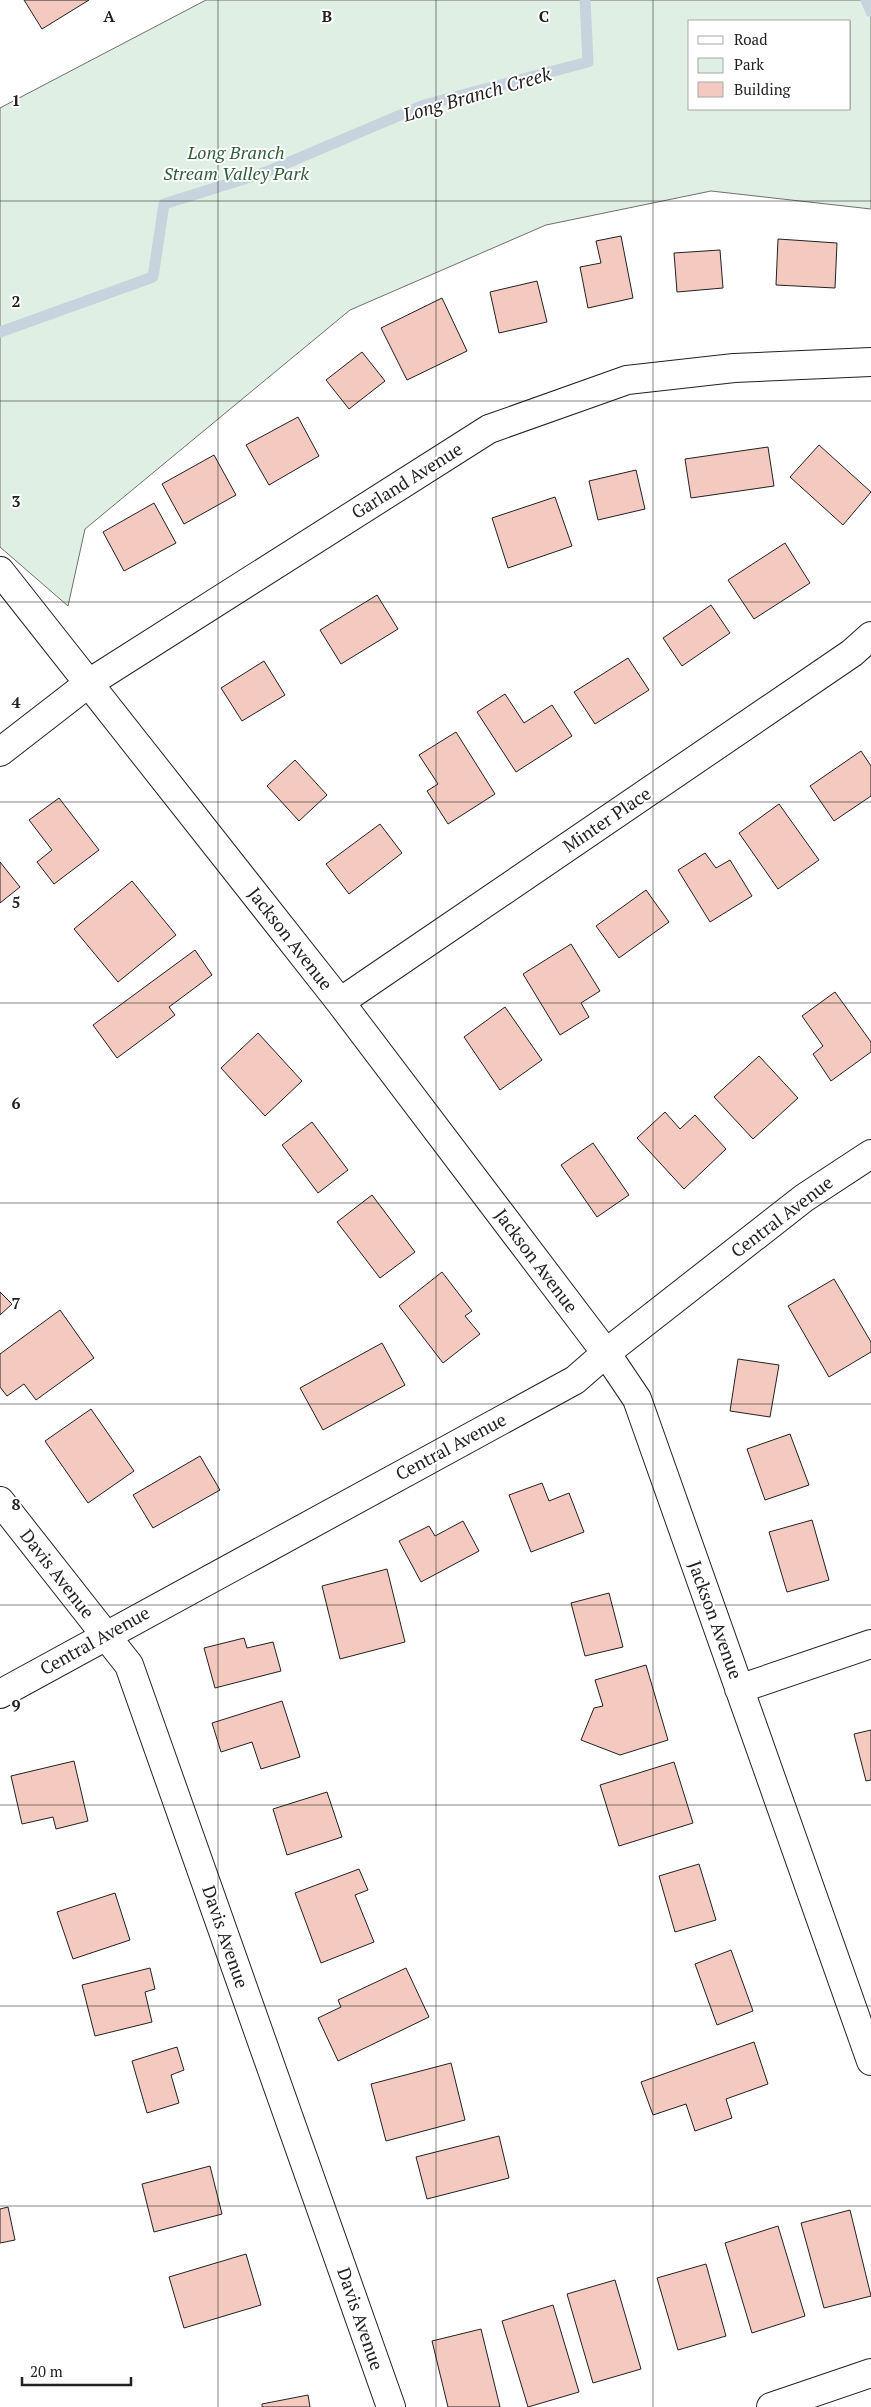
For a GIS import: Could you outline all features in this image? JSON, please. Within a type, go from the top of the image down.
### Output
[{"type":"street","name":"Garland Avenue","points":[[0,752],[89,683],[489,429],[627,380],[734,368],[871,362]]},
{"type":"street","name":"Jackson Avenue","points":[[0,571],[340,1002],[606,1353],[637,1399],[740,1689],[866,2029],[871,2061]]},
{"type":"street","name":"Minter Place","points":[[340,1002],[852,653],[871,636]]},
{"type":"street","name":"Central Avenue","points":[[0,1694],[575,1380],[606,1353],[804,1198],[871,1154]]},
{"type":"street","name":"Davis Avenue","points":[[0,1501],[129,1665],[391,2407]]},
{"type":"street","points":[[740,1689],[871,1644]]},
{"type":"street","points":[[771,2407],[871,2373]]},
{"type":"green space","name":"Long Branch Stream Valley Park","points":[[206,0],[871,0],[871,209],[711,191],[546,225],[350,310],[85,529],[68,606],[0,547],[0,108]]},
{"type":"building","points":[[24,0],[89,0],[42,29]]},
{"type":"building","points":[[621,236],[633,298],[588,308],[580,267],[601,263],[596,241]]},
{"type":"building","points":[[778,239],[837,243],[835,288],[776,285]]},
{"type":"building","points":[[720,250],[723,288],[677,292],[674,253]]},
{"type":"building","points":[[537,281],[547,322],[499,333],[490,292]]},
{"type":"building","points":[[442,298],[467,351],[407,380],[381,328]]},
{"type":"building","points":[[362,352],[385,381],[349,409],[326,380]]},
{"type":"building","points":[[298,417],[319,456],[269,485],[246,445]]},
{"type":"building","points":[[819,445],[871,492],[843,525],[790,477]]},
{"type":"building","points":[[768,447],[774,486],[691,498],[685,459]]},
{"type":"building","points":[[214,455],[236,495],[184,524],[162,484]]},
{"type":"building","points":[[636,470],[645,509],[598,520],[589,481]]},
{"type":"building","points":[[555,497],[572,546],[508,568],[492,518]]},
{"type":"building","points":[[154,503],[176,543],[124,571],[103,532]]},
{"type":"building","points":[[785,543],[810,583],[754,619],[728,580]]},
{"type":"building","points":[[377,595],[398,629],[341,664],[320,630]]},
{"type":"building","points":[[711,605],[730,633],[682,666],[663,638]]},
{"type":"building","points":[[628,658],[649,690],[595,724],[574,692]]},
{"type":"building","points":[[264,661],[285,695],[242,721],[221,688]]},
{"type":"building","points":[[505,694],[524,723],[552,705],[572,736],[516,772],[477,712]]},
{"type":"building","points":[[456,732],[495,794],[448,824],[427,791],[438,784],[419,755]]},
{"type":"building","points":[[861,751],[871,766],[871,796],[834,821],[810,786]]},
{"type":"building","points":[[295,760],[327,795],[299,821],[267,786]]},
{"type":"building","points":[[59,798],[99,850],[54,884],[37,862],[52,850],[29,820]]},
{"type":"building","points":[[779,804],[819,860],[778,889],[739,833]]},
{"type":"building","points":[[380,824],[402,853],[349,894],[326,864]]},
{"type":"building","points":[[705,853],[716,868],[730,860],[752,896],[710,922],[678,870]]},
{"type":"building","points":[[0,862],[20,887],[0,903]]},
{"type":"building","points":[[132,881],[176,935],[118,982],[74,929]]},
{"type":"building","points":[[646,890],[669,922],[619,958],[596,926]]},
{"type":"building","points":[[571,944],[600,991],[581,1003],[589,1017],[560,1035],[523,974]]},
{"type":"building","points":[[195,950],[212,975],[169,1007],[175,1015],[117,1058],[93,1025]]},
{"type":"building","points":[[835,992],[871,1042],[871,1052],[831,1081],[813,1054],[823,1046],[802,1016]]},
{"type":"building","points":[[505,1007],[542,1060],[500,1090],[464,1037]]},
{"type":"building","points":[[258,1033],[302,1081],[265,1116],[221,1068]]},
{"type":"building","points":[[759,1056],[798,1098],[753,1139],[714,1097]]},
{"type":"building","points":[[665,1112],[680,1129],[695,1115],[726,1149],[684,1189],[637,1138]]},
{"type":"building","points":[[312,1122],[348,1170],[318,1193],[282,1145]]},
{"type":"building","points":[[593,1143],[629,1195],[597,1217],[561,1165]]},
{"type":"building","points":[[372,1195],[415,1252],[380,1278],[337,1222]]},
{"type":"building","points":[[442,1272],[472,1311],[465,1316],[480,1334],[443,1363],[399,1306]]},
{"type":"building","points":[[834,1279],[871,1342],[871,1352],[829,1377],[788,1306]]},
{"type":"building","points":[[0,1292],[12,1304],[0,1315]]},
{"type":"building","points":[[60,1310],[94,1358],[36,1400],[24,1384],[7,1396],[0,1387],[0,1354]]},
{"type":"building","points":[[382,1343],[405,1385],[323,1430],[300,1388]]},
{"type":"building","points":[[738,1359],[779,1365],[770,1417],[730,1411]]},
{"type":"building","points":[[91,1409],[134,1471],[88,1503],[45,1441]]},
{"type":"building","points":[[790,1434],[809,1485],[765,1500],[747,1449]]},
{"type":"building","points":[[200,1456],[220,1490],[153,1528],[133,1495]]},
{"type":"building","points":[[542,1483],[549,1501],[569,1493],[584,1532],[531,1552],[509,1495]]},
{"type":"building","points":[[812,1520],[829,1580],[787,1592],[769,1532]]},
{"type":"building","points":[[463,1521],[479,1551],[421,1582],[399,1541],[429,1526],[435,1536]]},
{"type":"building","points":[[387,1569],[405,1642],[340,1659],[322,1586]]},
{"type":"building","points":[[609,1593],[623,1647],[585,1656],[571,1603]]},
{"type":"building","points":[[244,1638],[247,1648],[273,1642],[281,1671],[215,1688],[204,1648]]},
{"type":"building","points":[[646,1665],[668,1740],[620,1755],[581,1740],[594,1708],[603,1706],[595,1680]]},
{"type":"building","points":[[282,1701],[300,1757],[261,1769],[252,1742],[221,1752],[212,1723]]},
{"type":"building","points":[[871,1730],[871,1780],[866,1781],[854,1734]]},
{"type":"building","points":[[74,1761],[88,1821],[56,1829],[53,1817],[22,1824],[11,1776]]},
{"type":"building","points":[[674,1762],[693,1823],[619,1846],[600,1785]]},
{"type":"building","points":[[327,1792],[342,1837],[287,1855],[273,1809]]},
{"type":"building","points":[[699,1864],[716,1920],[675,1932],[659,1876]]},
{"type":"building","points":[[359,1869],[368,1890],[355,1895],[374,1942],[321,1963],[295,1893]]},
{"type":"building","points":[[115,1893],[130,1940],[73,1959],[57,1912]]},
{"type":"building","points":[[731,1950],[753,2011],[717,2025],[695,1964]]},
{"type":"building","points":[[150,1968],[155,1989],[145,1992],[152,2022],[95,2036],[82,1985]]},
{"type":"building","points":[[406,1968],[429,2017],[338,2061],[318,2018],[341,2007],[338,2000]]},
{"type":"building","points":[[754,2042],[768,2084],[726,2099],[732,2118],[695,2131],[686,2104],[653,2115],[641,2082]]},
{"type":"building","points":[[177,2047],[184,2070],[171,2075],[179,2103],[147,2113],[132,2061]]},
{"type":"building","points":[[451,2063],[465,2120],[386,2141],[371,2084]]},
{"type":"building","points":[[499,2136],[509,2178],[427,2199],[416,2157]]},
{"type":"building","points":[[210,2166],[222,2214],[154,2232],[142,2184]]},
{"type":"building","points":[[8,2207],[15,2240],[0,2243],[0,2209]]},
{"type":"building","points":[[850,2210],[871,2296],[824,2308],[801,2223]]},
{"type":"building","points":[[778,2226],[805,2316],[752,2333],[725,2243]]},
{"type":"building","points":[[246,2254],[261,2305],[184,2328],[169,2277]]},
{"type":"building","points":[[706,2264],[726,2336],[678,2350],[657,2278]]},
{"type":"building","points":[[615,2280],[641,2369],[593,2383],[567,2294]]},
{"type":"building","points":[[553,2305],[579,2392],[528,2407],[502,2321]]},
{"type":"building","points":[[481,2329],[500,2407],[448,2407],[432,2341]]},
{"type":"building","points":[[308,2395],[310,2407],[262,2407],[262,2404]]},
{"type":"waterway","name":"Long Branch Creek","points":[[0,332],[153,277],[164,204],[266,172],[424,105],[588,62],[585,0]]},
{"type":"waterway","name":"Long Branch Creek","points":[[866,0],[871,12]]}]
